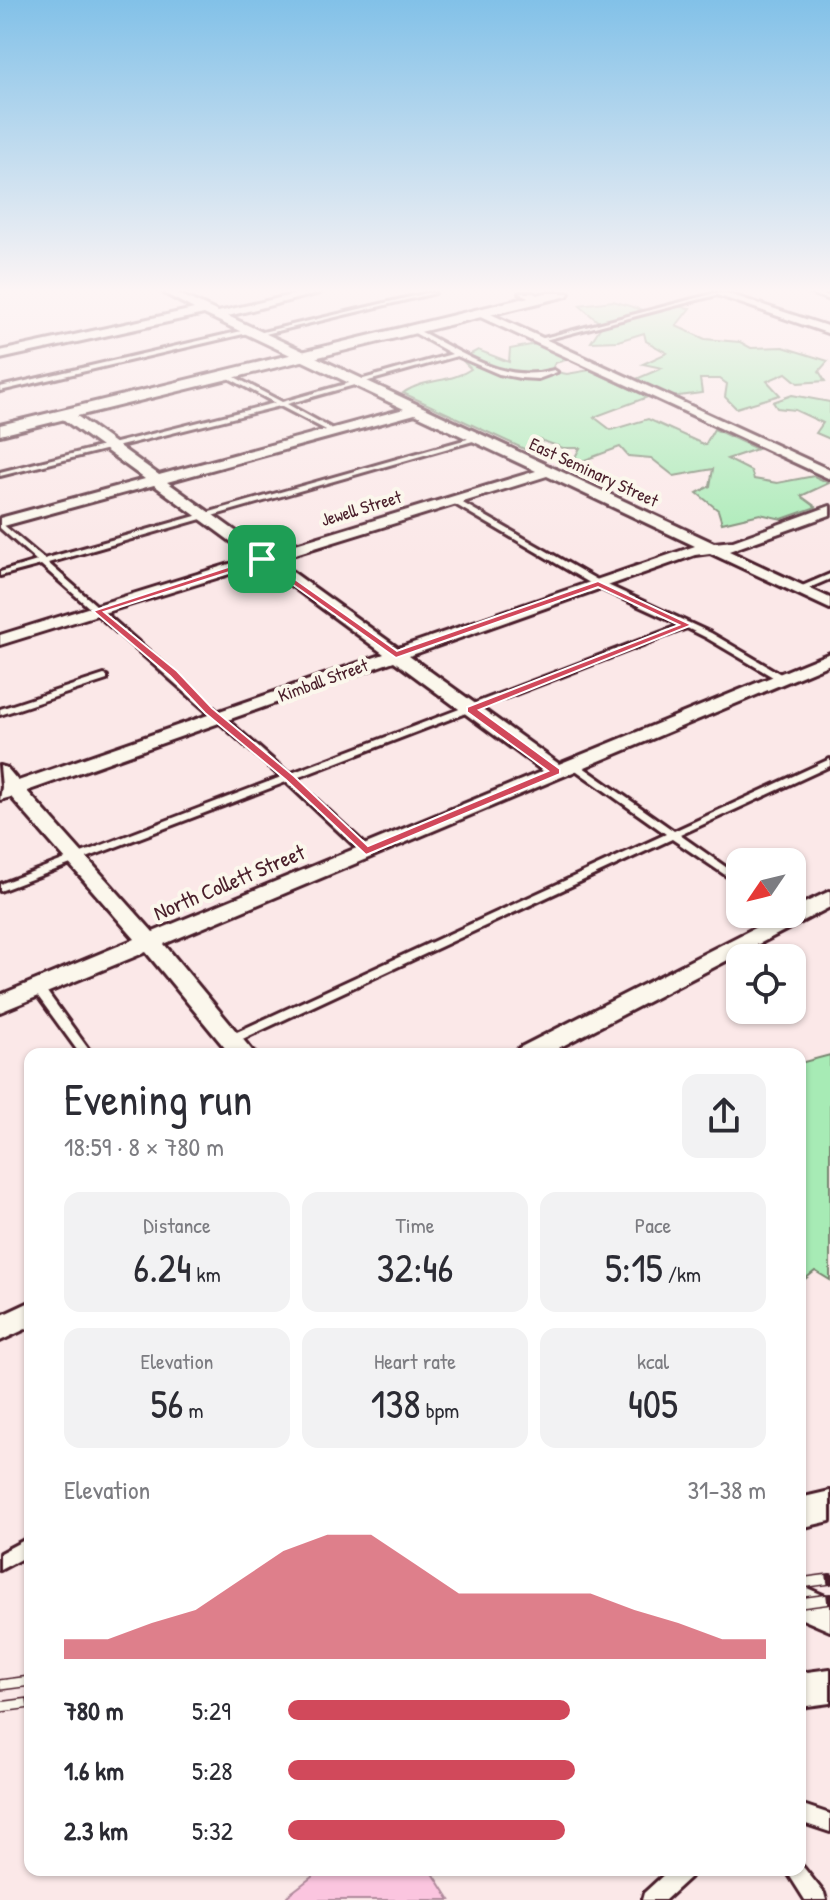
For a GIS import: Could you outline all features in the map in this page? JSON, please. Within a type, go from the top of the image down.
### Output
[{"type":"street","points":[[0,430],[199,382]]},
{"type":"street","name":"East Seminary Street","points":[[358,382],[830,604]]},
{"type":"street","points":[[629,382],[830,475]]},
{"type":"street","points":[[0,524],[418,409]]},
{"type":"street","points":[[65,414],[471,709],[564,768]]},
{"type":"street","name":"Jewell Street","points":[[0,640],[550,471]]},
{"type":"street","name":"Kimball Street","points":[[8,792],[692,551],[736,545],[830,510]]},
{"type":"street","name":"North Collett Street","points":[[0,1004],[830,658]]},
{"type":"street","points":[[0,772],[8,792],[77,859],[237,1047]]},
{"type":"street","points":[[806,908],[830,898]]},
{"type":"street","points":[[538,1048],[765,928]]},
{"type":"street","points":[[0,1329],[24,1317]]},
{"type":"street","points":[[806,1512],[830,1506]]},
{"type":"street","points":[[806,1604],[830,1615]]},
{"type":"street","points":[[806,1689],[830,1686]]},
{"type":"lane","points":[[0,389],[33,382]]},
{"type":"lane","points":[[239,382],[334,432]]},
{"type":"lane","points":[[0,474],[280,404],[355,382]]},
{"type":"lane","points":[[0,574],[478,438]]},
{"type":"lane","points":[[454,500],[598,584],[688,625],[781,678]]},
{"type":"lane","points":[[0,524],[97,611],[173,673],[217,718],[290,778],[366,851]]},
{"type":"lane","points":[[799,589],[830,576]]},
{"type":"lane","points":[[0,888],[688,625]]},
{"type":"lane","points":[[0,712],[104,678]]},
{"type":"lane","points":[[237,1047],[830,762]]},
{"type":"lane","points":[[564,768],[675,836],[726,872]]},
{"type":"lane","points":[[38,988],[82,1048]]},
{"type":"lane","points":[[0,1562],[24,1548]]},
{"type":"lane","points":[[806,1815],[830,1823]]},
{"type":"lane","points":[[651,1900],[677,1876]]},
{"type":"lane","points":[[799,1876],[817,1900]]},
{"type":"green space","points":[[435,382],[615,382],[648,397],[594,417],[611,430],[648,419],[705,445],[714,429],[757,449],[727,459],[751,471],[754,479],[777,483],[814,476],[829,483],[801,496],[816,507],[782,519],[760,514],[722,523],[718,510],[697,493],[710,486],[713,469],[674,476],[651,458],[628,456],[620,447],[582,461],[575,457],[580,448],[563,448],[540,440],[544,451],[535,454],[403,393]]},
{"type":"green space","points":[[638,382],[700,382],[702,393],[671,397]]},
{"type":"green space","points":[[724,382],[768,382],[780,395],[736,408],[725,397],[727,384]]},
{"type":"green space","points":[[792,395],[830,402],[830,439],[816,433],[823,423],[795,410],[777,408],[773,402]]},
{"type":"green space","points":[[830,1055],[830,1280],[815,1271],[806,1278],[806,1061]]},
{"type":"building","points":[[313,1876],[435,1876],[450,1900],[289,1900],[287,1896]]},
{"type":"railway","points":[[806,1582],[830,1579]]},
{"type":"railway","points":[[806,1602],[830,1599]]},
{"type":"railway","points":[[0,1685],[24,1682]]},
{"type":"railway","points":[[0,1707],[24,1704]]},
{"type":"route","points":[[262,559],[396,655],[598,584],[688,625],[471,709],[556,771],[366,851],[290,778],[208,710],[173,673],[97,611],[262,559]]}]
